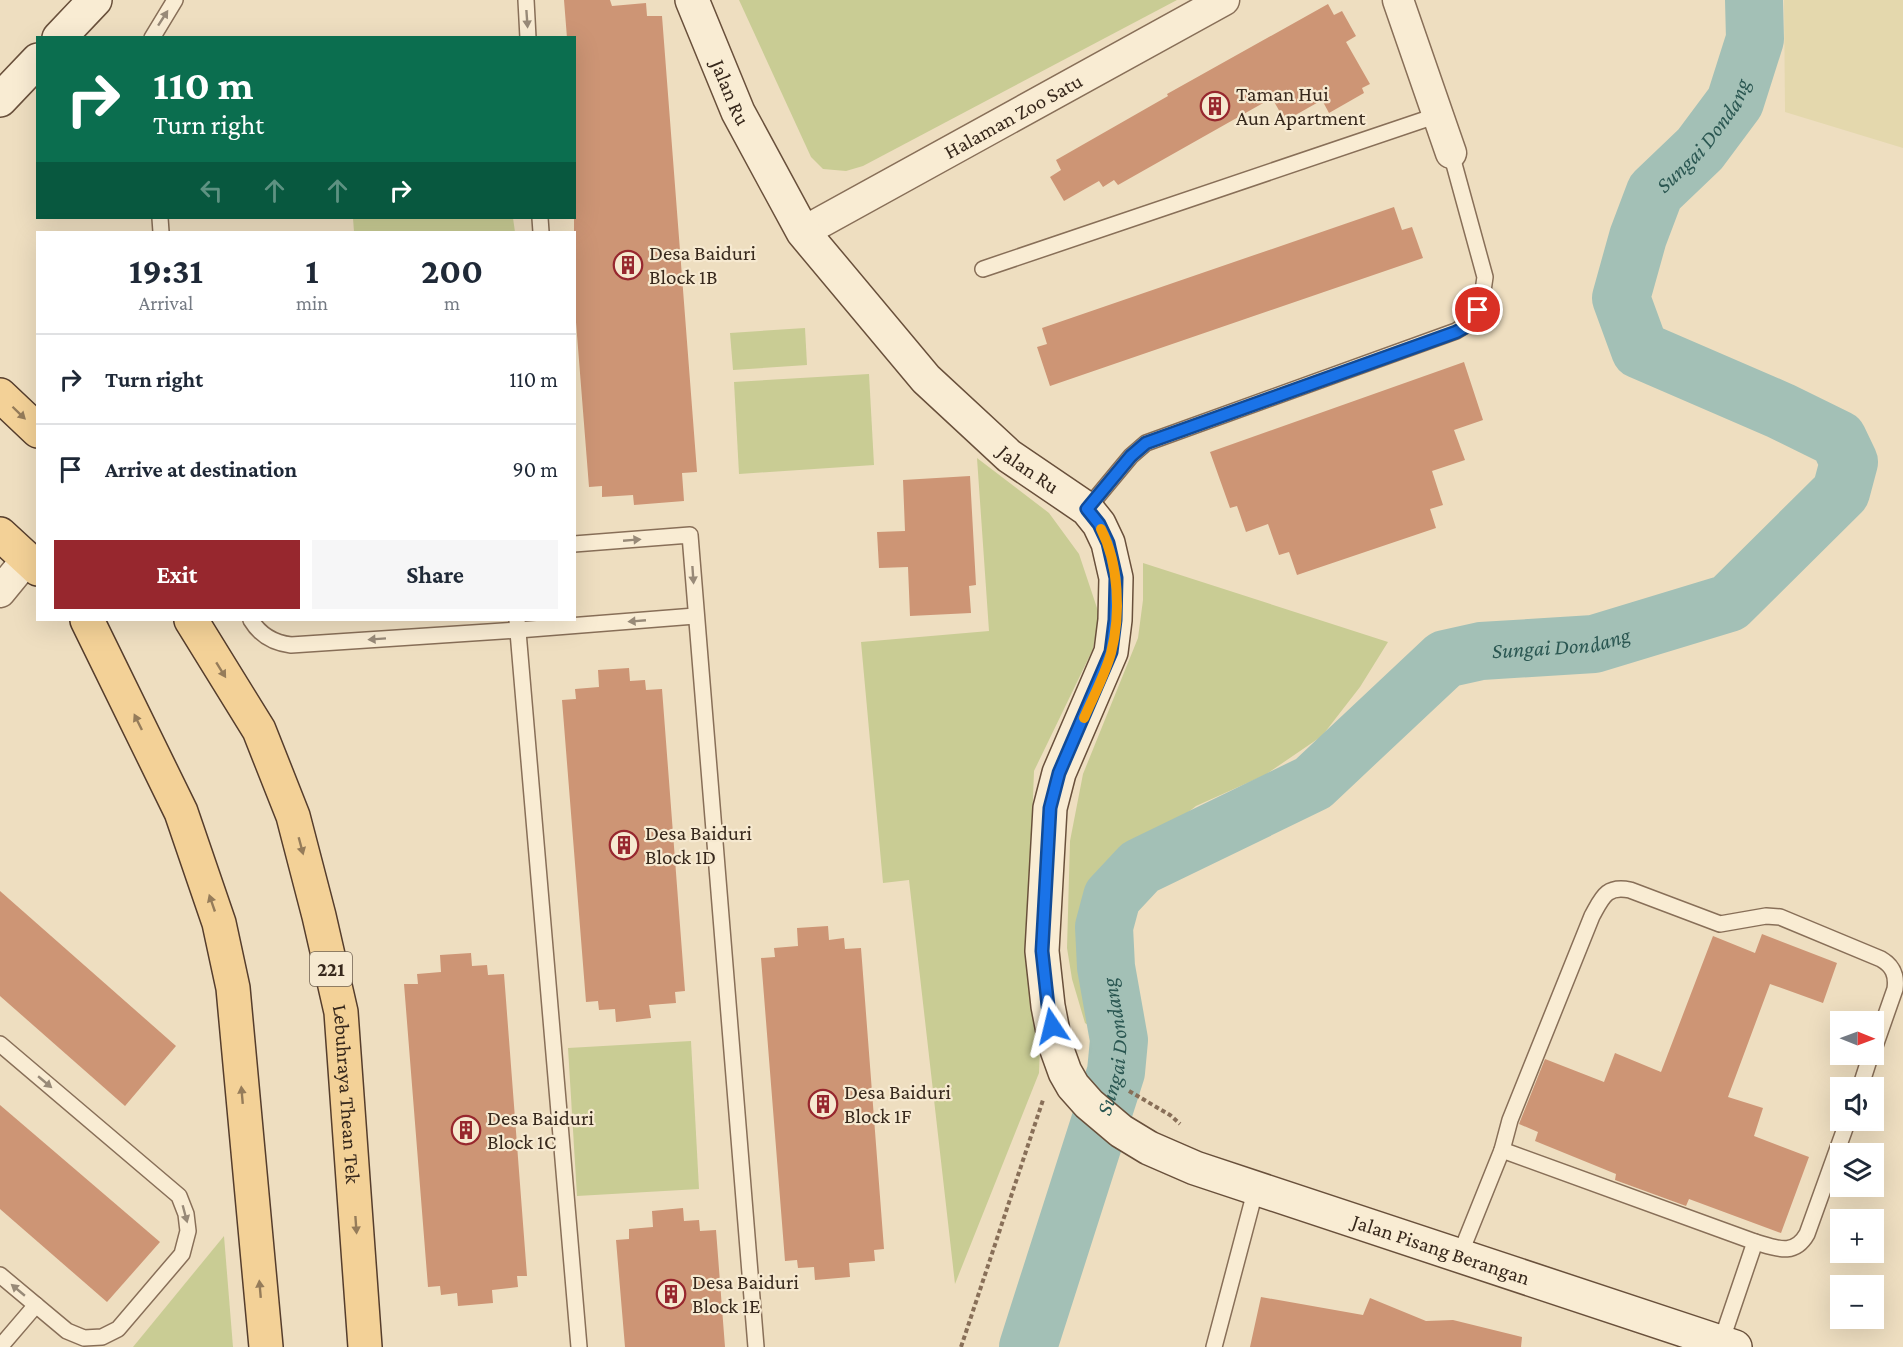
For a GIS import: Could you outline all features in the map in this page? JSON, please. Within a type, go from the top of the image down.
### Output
[{"type":"main road","points":[[0,395],[36,429]]},
{"type":"main road","points":[[0,534],[32,564]]},
{"type":"main road","points":[[87,621],[181,812],[219,923],[232,988],[266,1347]]},
{"type":"main road","name":"Lebuhraya Thean Tek","points":[[192,621],[259,730],[293,816],[319,916],[341,1012],[365,1347]]},
{"type":"street","name":"Jalan Ru","points":[[692,0],[738,112],[803,232],[926,379],[1009,456],[1087,509],[1099,524],[1108,543],[1116,578],[1115,620],[1111,652],[1059,773],[1050,808],[1042,951],[1048,1006],[1056,1047],[1065,1072],[1073,1086],[1089,1104],[1121,1131],[1149,1148]]},
{"type":"street","name":"Halaman Zoo Satu","points":[[803,232],[1224,0]]},
{"type":"street","points":[[1398,0],[1450,153]]},
{"type":"street","points":[[61,36],[90,1]]},
{"type":"street","points":[[0,100],[36,62]]},
{"type":"street","points":[[0,592],[32,564]]},
{"type":"street","name":"Jalan Pisang Berangan","points":[[1149,1148],[1195,1168],[1728,1344]]},
{"type":"lane","points":[[153,36],[175,0]]},
{"type":"lane","points":[[526,0],[528,36]]},
{"type":"lane","points":[[983,269],[1438,115]]},
{"type":"lane","points":[[1087,509],[1131,456],[1146,443],[1456,332],[1469,325],[1478,310],[1485,277],[1450,153]]},
{"type":"lane","points":[[576,544],[690,535],[756,1347]]},
{"type":"lane","points":[[252,621],[269,639],[291,645],[518,625],[695,616]]},
{"type":"lane","points":[[518,625],[579,1347]]},
{"type":"lane","points":[[1459,1257],[1502,1150],[1510,1120],[1592,916],[1605,894],[1612,890],[1621,888],[1630,890],[1720,924],[1773,915],[1881,959],[1894,971],[1896,980],[1884,1020]]},
{"type":"lane","points":[[0,1044],[179,1196],[186,1214],[188,1231],[182,1254],[118,1329],[102,1337],[84,1338],[67,1331],[0,1275]]},
{"type":"lane","points":[[1502,1150],[1755,1242],[1787,1249],[1803,1242],[1844,1131]]},
{"type":"lane","points":[[1214,1347],[1256,1188]]},
{"type":"lane","points":[[1728,1344],[1755,1242]]},
{"type":"lane","points":[[0,1347],[36,1305]]},
{"type":"path","points":[[1124,1089],[1170,1115]]},
{"type":"path","points":[[961,1347],[1046,1092]]},
{"type":"shaded area","points":[[1784,0],[1903,0],[1903,148],[1785,112]]},
{"type":"green space","points":[[739,0],[1177,0],[863,166],[846,171],[823,169],[811,157]]},
{"type":"green space","points":[[353,219],[513,219],[515,231],[354,231]]},
{"type":"green space","points":[[805,328],[807,365],[733,370],[730,333]]},
{"type":"green space","points":[[869,374],[874,465],[739,474],[734,382]]},
{"type":"green space","points":[[977,458],[1049,513],[1079,554],[1099,614],[1093,649],[1034,771],[1028,931],[1040,1048],[1039,1073],[955,1284],[909,880],[883,883],[861,642],[989,631]]},
{"type":"green space","points":[[1143,563],[1388,642],[1360,687],[1322,736],[1265,775],[1196,806],[1145,846],[1105,872],[1090,897],[1094,962],[1111,1041],[1085,1023],[1072,979],[1067,948],[1070,841],[1083,774],[1138,638],[1143,600]]},
{"type":"green space","points":[[691,1041],[699,1189],[577,1196],[568,1048]]},
{"type":"green space","points":[[224,1236],[233,1347],[133,1347]]},
{"type":"building","name":"Desa Baiduri Block 1B","points":[[564,0],[610,0],[612,6],[646,3],[647,16],[662,16],[697,472],[682,473],[684,501],[634,505],[633,495],[602,497],[602,486],[589,487],[576,322],[574,219],[576,219],[576,36],[567,36]]},
{"type":"building","name":"Taman Hui Aun Apartment","points":[[1328,4],[1334,15],[1342,11],[1356,36],[1346,42],[1370,84],[1362,88],[1364,93],[1329,113],[1322,100],[1285,121],[1272,98],[1118,185],[1114,180],[1103,187],[1099,181],[1064,201],[1050,177],[1061,170],[1056,160],[1168,96],[1167,94]]},
{"type":"building","points":[[1394,207],[1402,230],[1412,227],[1423,258],[1050,386],[1037,347],[1047,344],[1042,328]]},
{"type":"building","points":[[1464,362],[1483,420],[1454,430],[1465,460],[1432,471],[1443,505],[1430,509],[1436,528],[1297,575],[1289,552],[1279,555],[1268,524],[1246,532],[1237,506],[1230,508],[1210,452]]},
{"type":"building","points":[[970,476],[976,585],[969,586],[971,613],[910,616],[908,567],[879,568],[877,532],[905,531],[903,480]]},
{"type":"building","name":"Desa Baiduri Block 1D","points":[[629,668],[630,681],[645,680],[646,690],[662,689],[685,991],[675,992],[676,1003],[649,1005],[651,1018],[616,1022],[615,1009],[599,1010],[598,1001],[586,1002],[562,700],[576,699],[575,689],[599,687],[598,670]]},
{"type":"building","points":[[0,891],[176,1046],[125,1106],[0,996]]},
{"type":"building","name":"Desa Baiduri Block 1F","points":[[828,926],[829,940],[844,938],[845,949],[861,948],[884,1249],[874,1250],[875,1261],[849,1263],[850,1277],[815,1280],[814,1267],[798,1268],[797,1260],[785,1261],[761,958],[775,957],[774,948],[798,946],[797,928]]},
{"type":"building","points":[[1762,934],[1837,963],[1823,1003],[1770,984],[1728,1097],[1763,1108],[1754,1136],[1809,1157],[1781,1233],[1689,1199],[1686,1206],[1615,1180],[1616,1174],[1535,1141],[1538,1132],[1519,1124],[1545,1059],[1604,1082],[1615,1053],[1661,1072],[1713,936],[1755,953]]},
{"type":"building","name":"Desa Baiduri Block 1C","points":[[471,953],[472,966],[487,965],[488,975],[504,974],[527,1276],[517,1276],[518,1287],[492,1290],[493,1303],[458,1306],[457,1293],[441,1295],[440,1286],[428,1287],[404,984],[418,984],[417,974],[441,972],[440,955]]},
{"type":"building","points":[[0,1105],[160,1242],[107,1302],[0,1209]]},
{"type":"building","name":"Desa Baiduri Block 1E","points":[[683,1208],[684,1221],[699,1220],[700,1231],[716,1230],[725,1347],[625,1347],[616,1240],[629,1239],[629,1229],[653,1227],[652,1211]]},
{"type":"building","points":[[1261,1297],[1363,1315],[1370,1298],[1426,1321],[1453,1320],[1522,1337],[1521,1347],[1250,1347]]},
{"type":"waterway","name":"Sungai Dondang","points":[[1028,1347],[1116,1072],[1119,1040],[1106,967],[1104,927],[1112,897],[1140,867],[1313,783],[1445,659],[1481,651],[1594,644],[1729,603],[1841,492],[1849,462],[1838,439],[1781,411],[1640,350],[1621,298],[1638,237],[1655,192],[1700,149],[1735,102],[1755,39],[1754,0]]},
{"type":"slow traffic","points":[[1084,718],[1111,652],[1115,620],[1116,578],[1108,543],[1101,529]]},
{"type":"place","name":"Taman Hui Aun Apartment","points":[[1215,106]]},
{"type":"place","name":"Desa Baiduri Block 1B","points":[[628,265]]},
{"type":"place","name":"Desa Baiduri Block 1D","points":[[624,845]]},
{"type":"place","name":"Desa Baiduri Block 1F","points":[[823,1104]]},
{"type":"place","name":"Desa Baiduri Block 1C","points":[[466,1130]]},
{"type":"place","name":"Desa Baiduri Block 1E","points":[[671,1294]]},
{"type":"route","points":[[1052,1026],[1042,951],[1050,808],[1059,773],[1111,652],[1115,620],[1116,578],[1108,543],[1099,524],[1087,509],[1131,456],[1146,443],[1456,332],[1469,325],[1478,310]]}]
